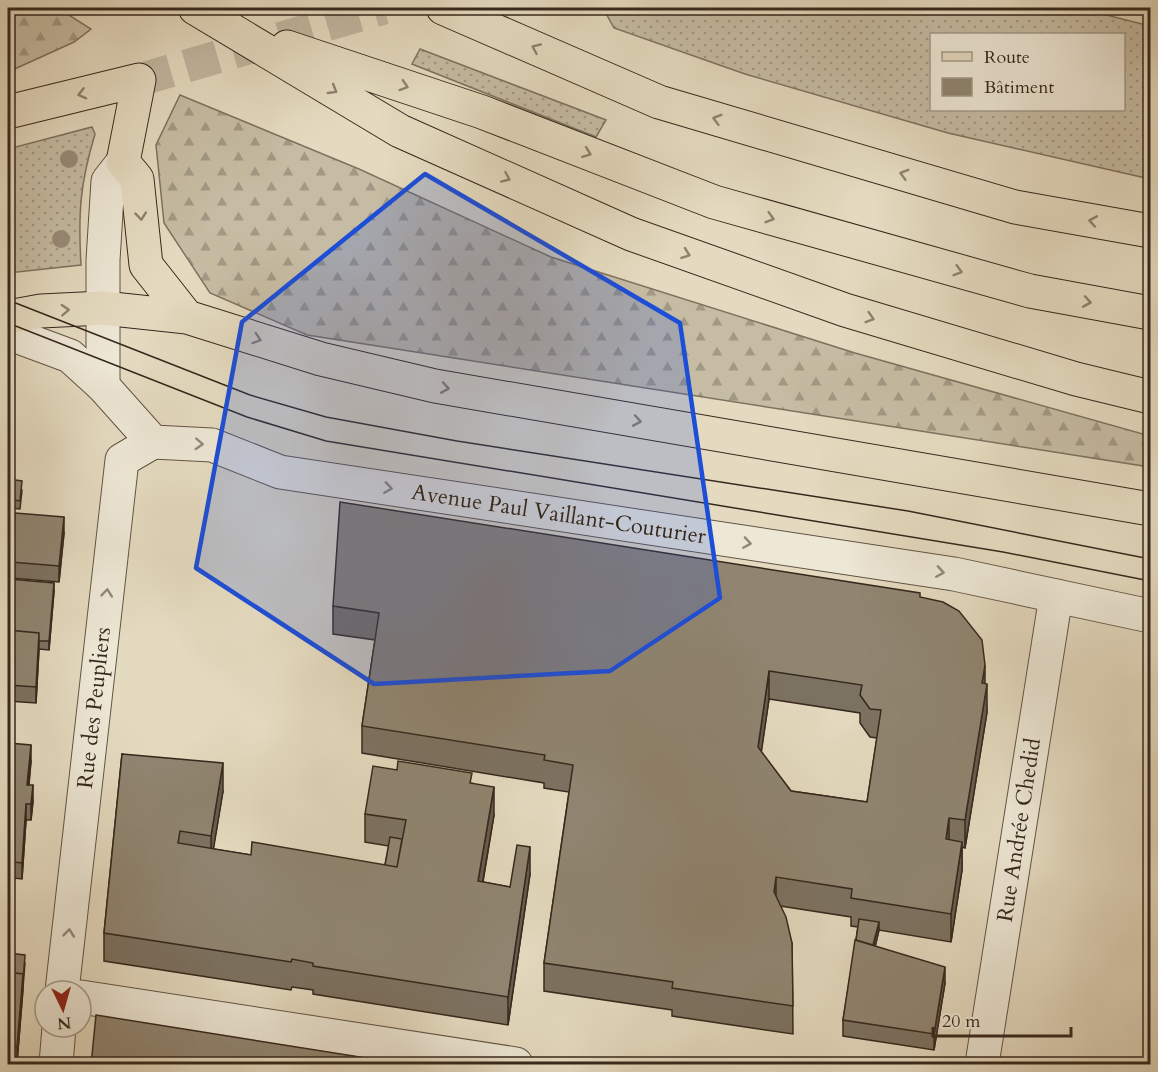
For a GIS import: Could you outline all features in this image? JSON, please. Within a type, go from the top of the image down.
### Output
[{"type":"main road","points":[[195,8],[400,131],[631,234],[845,310],[1076,379],[1150,397]]},
{"type":"main road","points":[[443,8],[659,102],[1014,207],[1150,231]]},
{"type":"main road","points":[[229,27],[482,112],[714,202],[1029,291],[1150,314]]},
{"type":"main road","points":[[8,112],[139,80],[123,162],[137,179],[146,265],[187,317]]},
{"type":"main road","points":[[8,317],[41,311],[103,308],[187,317],[321,359],[435,386],[1150,509]]},
{"type":"street","points":[[103,386],[103,308],[108,181],[123,162]]},
{"type":"street","points":[[8,333],[70,356],[103,386],[153,442]]},
{"type":"street","name":"Avenue Paul Vaillant-Couturier","points":[[153,442],[212,445],[280,472],[954,574],[1150,616]]},
{"type":"street","name":"Rue des Peupliers","points":[[63,979],[122,460],[153,442]]},
{"type":"street","name":"Rue Andrée Chedid","points":[[982,1065],[1056,596]]},
{"type":"street","points":[[93,999],[516,1065]]},
{"type":"street","points":[[56,1065],[58,1039]]},
{"type":"highlighted area","points":[[425,174],[680,323],[720,598],[610,671],[374,684],[196,568],[242,322]]},
{"type":"green space","points":[[8,8],[58,8],[91,29],[74,42],[8,72]]},
{"type":"green space","points":[[603,8],[1079,8],[1150,26],[1150,179],[948,133],[745,74],[614,28]]},
{"type":"green space","points":[[420,49],[606,120],[596,137],[412,64]]},
{"type":"green space","points":[[180,95],[359,169],[551,257],[855,353],[1150,436],[1150,467],[307,335],[210,293],[164,223],[156,145]]},
{"type":"green space","points":[[92,127],[95,134],[81,199],[81,265],[8,273],[8,149]]},
{"type":"building","points":[[8,479],[22,481],[20,501],[8,499]]},
{"type":"building","points":[[340,502],[920,593],[920,597],[943,602],[959,611],[982,640],[985,665],[982,683],[987,684],[965,820],[949,818],[946,839],[962,842],[951,914],[851,898],[852,889],[776,877],[774,892],[786,917],[792,943],[793,1006],[672,988],[673,982],[544,963],[573,765],[544,760],[545,755],[362,726],[379,613],[333,606]],"holes":[[[769,671],[862,685],[860,695],[870,709],[881,710],[867,802],[791,791],[758,747]]]},
{"type":"building","points":[[15,513],[64,517],[59,566],[11,562]]},
{"type":"building","points":[[9,579],[54,583],[49,641],[39,641],[39,633],[8,630]]},
{"type":"building","points":[[8,630],[39,633],[36,687],[8,685]]},
{"type":"building","points":[[8,724],[10,724],[9,743],[31,745],[27,785],[33,785],[31,804],[26,804],[22,863],[14,862],[10,907],[8,907]]},
{"type":"building","points":[[122,754],[223,763],[211,836],[180,831],[178,843],[251,855],[252,842],[397,867],[406,820],[365,814],[373,766],[397,770],[398,761],[472,773],[470,783],[494,787],[478,881],[510,887],[517,845],[530,847],[508,997],[313,966],[313,963],[292,959],[291,962],[104,933]]},
{"type":"building","points":[[390,837],[402,839],[397,867],[385,865]]},
{"type":"building","points":[[859,919],[879,922],[873,945],[856,940]]},
{"type":"building","points":[[855,940],[945,967],[934,1034],[843,1020]]},
{"type":"building","points":[[8,953],[25,955],[23,981],[23,974],[8,972]]},
{"type":"building","points":[[8,972],[23,974],[17,1047],[8,1046]]},
{"type":"building","points":[[96,1015],[410,1065],[91,1065]]},
{"type":"tunnel","points":[[139,80],[384,8]]},
{"type":"tram line","points":[[8,300],[250,395],[326,417],[457,441],[908,511],[1150,559]]},
{"type":"tram line","points":[[8,323],[247,417],[326,441],[1003,552],[1150,581]]}]
